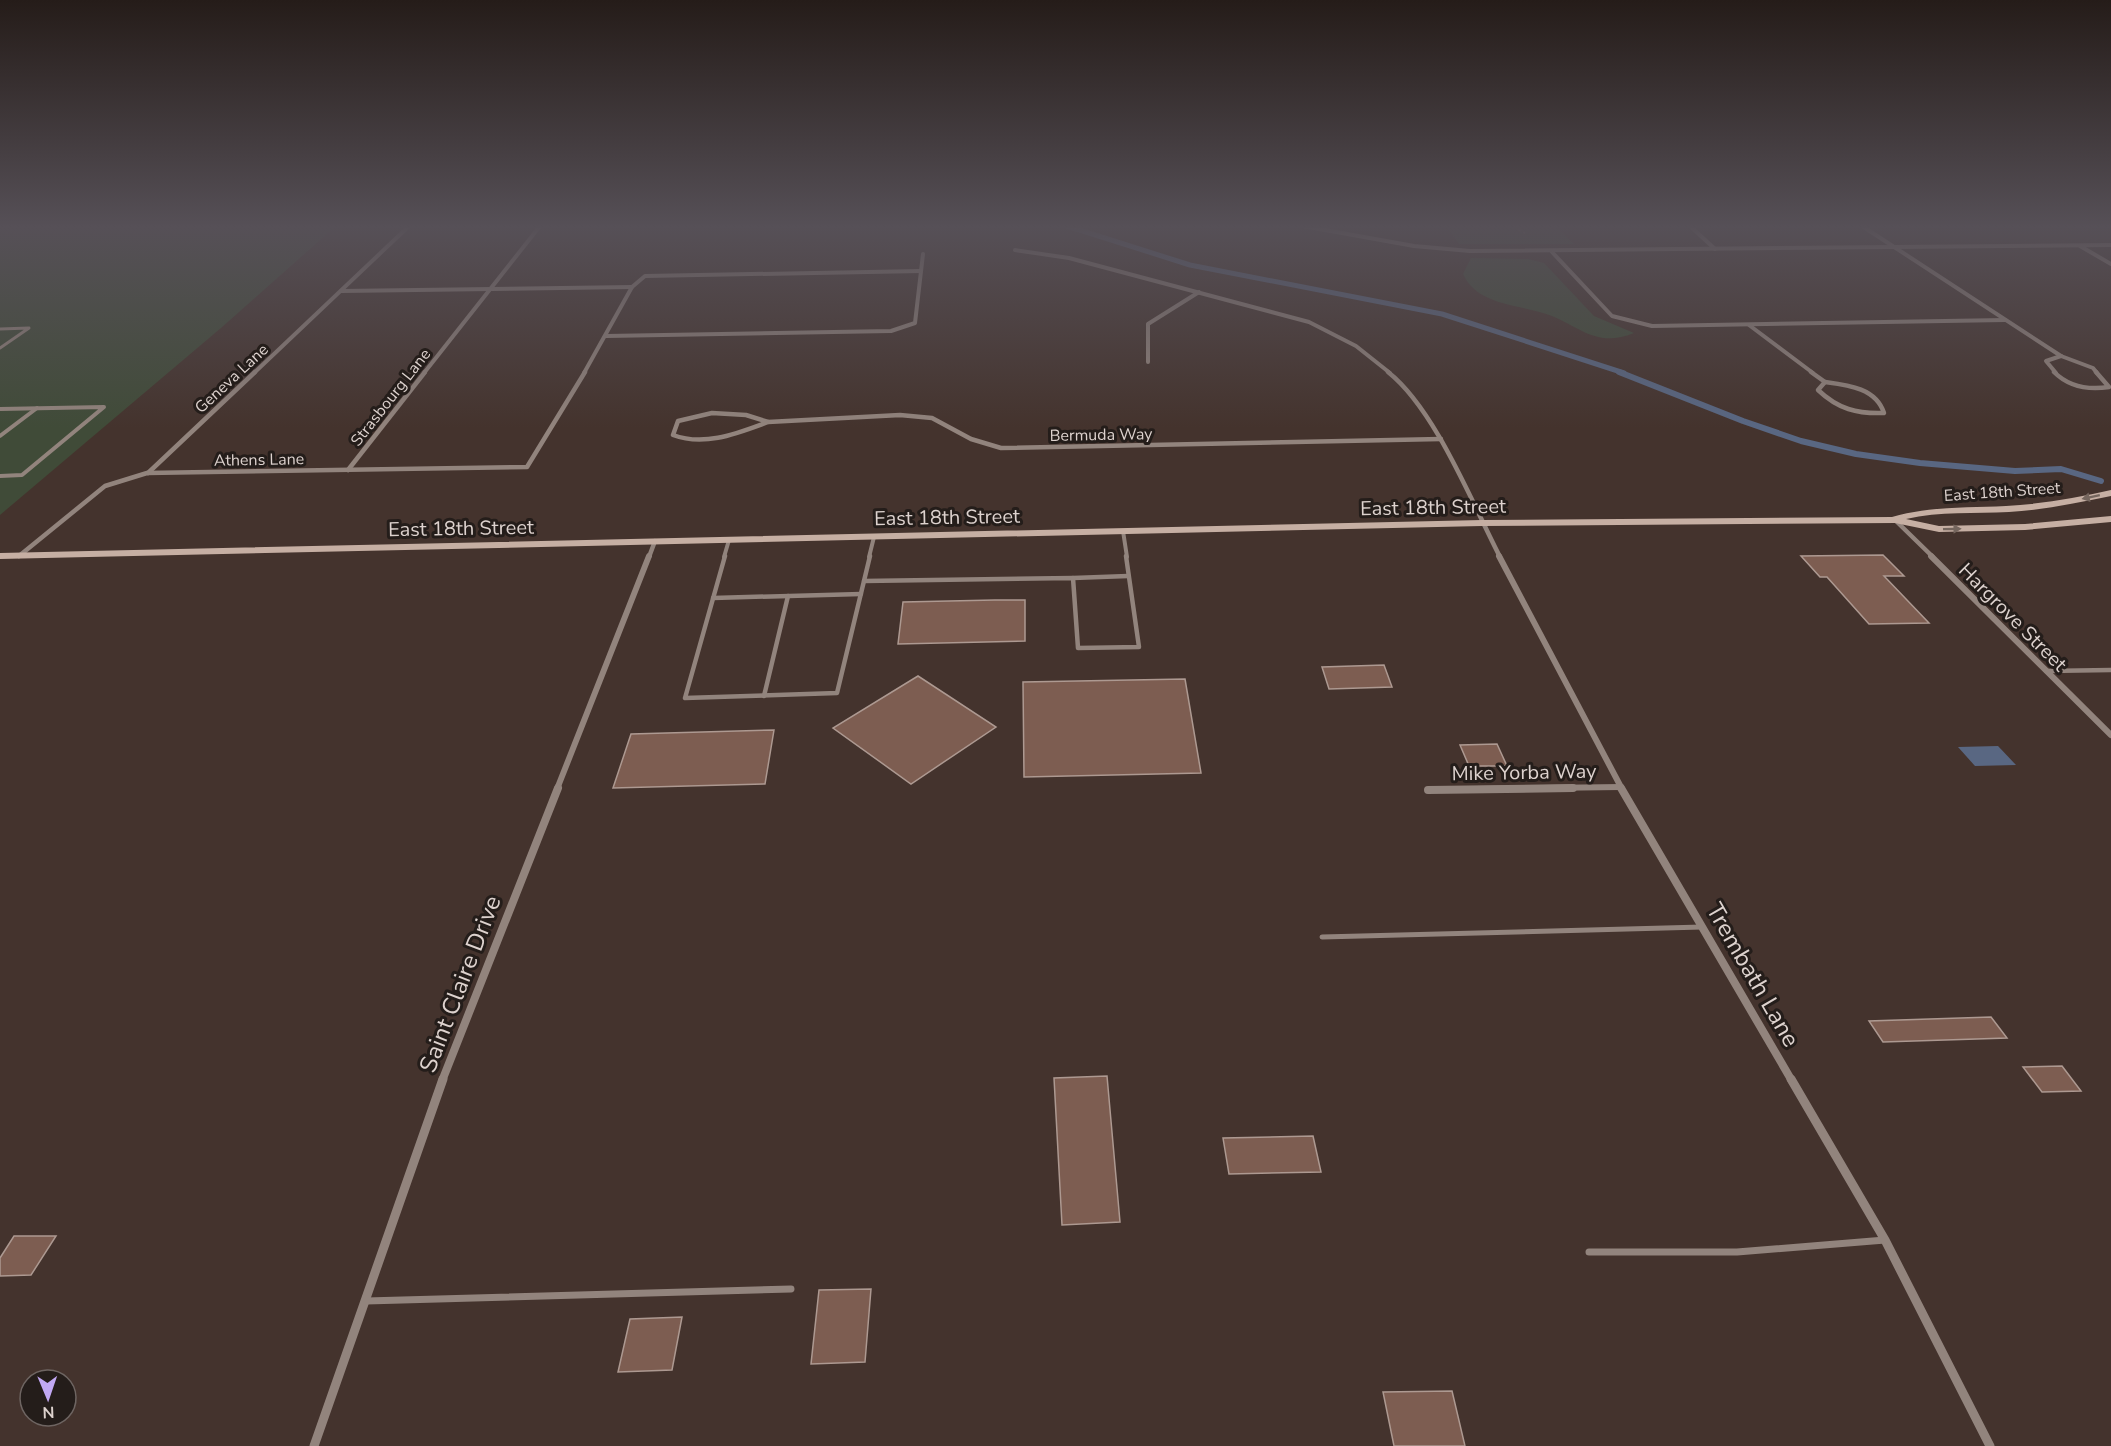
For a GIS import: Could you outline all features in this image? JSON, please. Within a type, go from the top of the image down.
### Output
[{"type":"main road","name":"East 18th Street","points":[[1894,520],[1921,511],[2009,508],[2072,502],[2111,493]]},
{"type":"main road","name":"East 18th Street","points":[[0,556],[1482,523],[1894,520],[1939,529],[2025,527],[2111,519]]},
{"type":"street","name":"Geneva Lane","points":[[147,473],[337,293]]},
{"type":"street","name":"Strasbourg Lane","points":[[348,470],[487,293]]},
{"type":"street","points":[[629,293],[606,336],[891,331],[915,323],[918,293]]},
{"type":"street","points":[[1148,362],[1148,324],[1197,293]]},
{"type":"street","name":"Trembath Lane","points":[[1204,293],[1309,322],[1356,346],[1399,380],[1441,439],[1482,523],[1621,787],[1885,1240],[1990,1446]]},
{"type":"street","points":[[1591,293],[1612,316],[1652,326],[2006,320]]},
{"type":"street","points":[[1965,293],[2061,356],[2093,368],[2109,387],[2086,387],[2056,376],[2046,361],[2061,356]]},
{"type":"street","points":[[1749,325],[1825,382],[1851,385],[1865,392],[1881,404],[1884,413],[1863,415],[1847,412],[1830,403],[1818,390],[1825,382]]},
{"type":"street","name":"Athens Lane","points":[[19,556],[105,486],[147,473],[527,466],[606,336]]},
{"type":"street","name":"Bermuda Way","points":[[768,422],[753,415],[728,412],[697,415],[678,421],[673,435],[686,440],[728,437],[768,422],[900,416],[932,418],[971,439],[1001,448],[1441,439]]},
{"type":"street","name":"Hargrove Street","points":[[1894,520],[2111,735]]},
{"type":"street","name":"Saint Claire Drive","points":[[314,1446],[442,1082],[655,541]]},
{"type":"street","name":"Mike Yorba Way","points":[[1428,790],[1621,787]]},
{"type":"lane","points":[[0,328],[29,328],[0,348]]},
{"type":"lane","points":[[0,409],[104,407],[22,475],[0,476]]},
{"type":"lane","points":[[0,436],[37,408]]},
{"type":"lane","points":[[1073,578],[1078,648],[1139,647],[1123,531]]},
{"type":"lane","points":[[729,540],[685,698],[837,693],[874,537]]},
{"type":"lane","points":[[864,581],[1128,576]]},
{"type":"lane","points":[[713,598],[861,594]]},
{"type":"lane","points":[[764,696],[788,596]]},
{"type":"lane","points":[[2046,670],[2111,670]]},
{"type":"lane","points":[[1322,937],[1702,927]]},
{"type":"lane","points":[[1589,1252],[1714,1254],[1837,1247],[1885,1240]]},
{"type":"lane","points":[[366,1301],[791,1289]]},
{"type":"green space","points":[[0,293],[260,293],[221,328],[0,515]]},
{"type":"green space","points":[[1480,293],[1573,293],[1594,316],[1634,333],[1610,338],[1590,335],[1552,316],[1490,299]]},
{"type":"water","points":[[1998,746],[2016,765],[1975,766],[1958,747]]},
{"type":"building","points":[[1883,555],[1904,576],[1884,576],[1929,623],[1869,624],[1827,577],[1820,577],[1801,556]]},
{"type":"building","points":[[1025,600],[1025,641],[898,644],[903,602]]},
{"type":"building","points":[[1384,665],[1392,687],[1329,689],[1322,667]]},
{"type":"building","points":[[918,676],[996,727],[911,784],[833,728]]},
{"type":"building","points":[[1185,679],[1201,773],[1024,777],[1023,682]]},
{"type":"building","points":[[774,730],[765,784],[613,788],[631,734]]},
{"type":"building","points":[[1497,744],[1507,766],[1469,766],[1460,745]]},
{"type":"building","points":[[1991,1017],[2007,1038],[1883,1042],[1869,1021]]},
{"type":"building","points":[[2062,1066],[2081,1091],[2042,1092],[2023,1067]]},
{"type":"building","points":[[1107,1076],[1120,1222],[1062,1225],[1054,1078]]},
{"type":"building","points":[[1313,1136],[1321,1172],[1229,1174],[1223,1138]]},
{"type":"building","points":[[14,1236],[56,1236],[31,1275],[0,1276],[0,1258]]},
{"type":"building","points":[[871,1289],[865,1362],[811,1364],[819,1290]]},
{"type":"building","points":[[682,1317],[672,1370],[618,1372],[630,1319]]},
{"type":"building","points":[[1452,1391],[1465,1446],[1394,1446],[1383,1392]]},
{"type":"waterway","points":[[1336,293],[1442,314],[1624,373]]},
{"type":"waterway","points":[[1619,372],[1743,421],[1801,441],[1856,454],[1920,463],[2015,471],[2061,469],[2101,481]]}]
